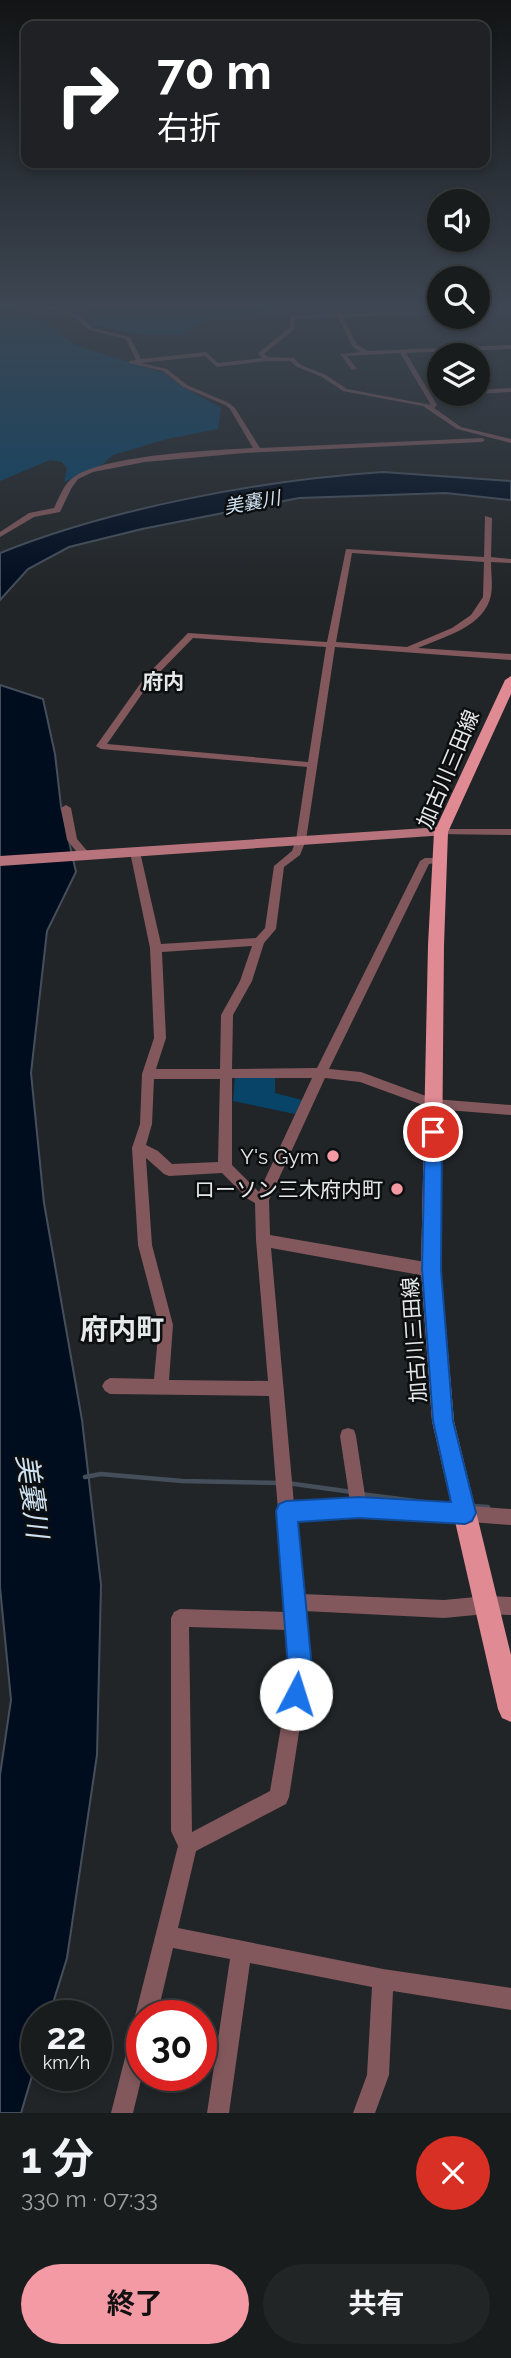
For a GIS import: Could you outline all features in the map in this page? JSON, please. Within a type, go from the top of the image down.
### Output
[{"type":"main road","name":"加古川三田線","points":[[511,680],[441,832],[438,860],[431,1270],[443,1421],[511,1709]]},
{"type":"street","points":[[220,403],[232,408],[257,449]]},
{"type":"street","points":[[405,403],[431,408],[458,428],[511,441]]},
{"type":"street","points":[[0,535],[32,515],[57,510],[76,478],[96,468],[257,449],[483,440],[489,436]]},
{"type":"street","points":[[408,650],[450,634],[470,622],[487,597],[488,518]]},
{"type":"street","points":[[262,1200],[253,1195],[225,1167],[227,1015],[246,981],[258,942],[270,929],[279,866],[296,853],[301,840],[331,645],[349,551],[511,561]]},
{"type":"street","points":[[313,765],[101,746],[148,679],[191,635],[511,657]]},
{"type":"street","points":[[66,808],[72,841],[85,855]]},
{"type":"street","points":[[0,861],[441,832],[511,832]]},
{"type":"street","points":[[135,852],[156,948],[160,1038],[148,1074],[146,1124],[139,1148],[145,1245],[166,1325],[161,1387]]},
{"type":"street","points":[[188,1845],[279,1797],[300,1668],[262,1240],[262,1200],[425,861],[438,860]]},
{"type":"street","points":[[156,948],[258,942]]},
{"type":"street","points":[[148,1074],[321,1073],[361,1077],[433,1104],[511,1110]]},
{"type":"street","points":[[139,1148],[153,1155],[169,1170],[225,1167]]},
{"type":"street","points":[[262,1240],[431,1270]]},
{"type":"street","points":[[110,1386],[275,1389]]},
{"type":"street","points":[[348,1436],[359,1508]]},
{"type":"street","points":[[286,1511],[359,1508],[511,1517]]},
{"type":"street","points":[[294,1602],[444,1609],[486,1605],[511,1606]]},
{"type":"street","points":[[150,2000],[188,1845],[181,1831],[180,1618],[296,1621]]},
{"type":"street","points":[[166,1936],[383,1979],[511,1999]]},
{"type":"street","points":[[218,2113],[242,1950]]},
{"type":"street","points":[[364,2113],[378,2076],[383,1979]]},
{"type":"street","points":[[122,2113],[128,2091]]},
{"type":"shaded area","points":[[0,403],[211,403],[221,408],[218,429],[167,439],[113,455],[103,464],[64,482],[67,468],[62,462],[50,460],[0,481]]},
{"type":"shaded area","points":[[235,1078],[275,1078],[275,1093],[302,1100],[295,1114],[233,1101]]},
{"type":"water","name":"美嚢川","points":[[383,472],[511,481],[511,500],[446,493],[299,498],[142,529],[69,547],[28,569],[0,600],[0,553],[44,537],[138,510],[238,489]]},
{"type":"water","name":"美嚢川","points":[[0,685],[43,699],[55,754],[61,806],[76,872],[47,931],[31,1073],[44,1203],[82,1420],[101,1585],[97,1755],[67,1958],[54,2000],[21,2000],[21,2091],[28,2091],[21,2113],[0,2113],[0,1775],[11,1700],[0,1587]]},
{"type":"waterway","points":[[85,1477],[101,1474],[182,1481],[280,1483]]},
{"type":"waterway","points":[[287,1483],[352,1492]]},
{"type":"waterway","points":[[360,1494],[432,1503]]},
{"type":"waterway","points":[[471,1506],[488,1507]]},
{"type":"place","name":"Y's Gym","points":[[333,1156]]},
{"type":"place","name":"ローソン三木府内町","points":[[397,1189]]},
{"type":"district","name":"府内","points":[[163,681]]},
{"type":"district","name":"府内町","points":[[122,1329]]},
{"type":"route","points":[[296,1694],[300,1668],[286,1511],[359,1508],[465,1513],[443,1421],[431,1270],[433,1132]]}]
